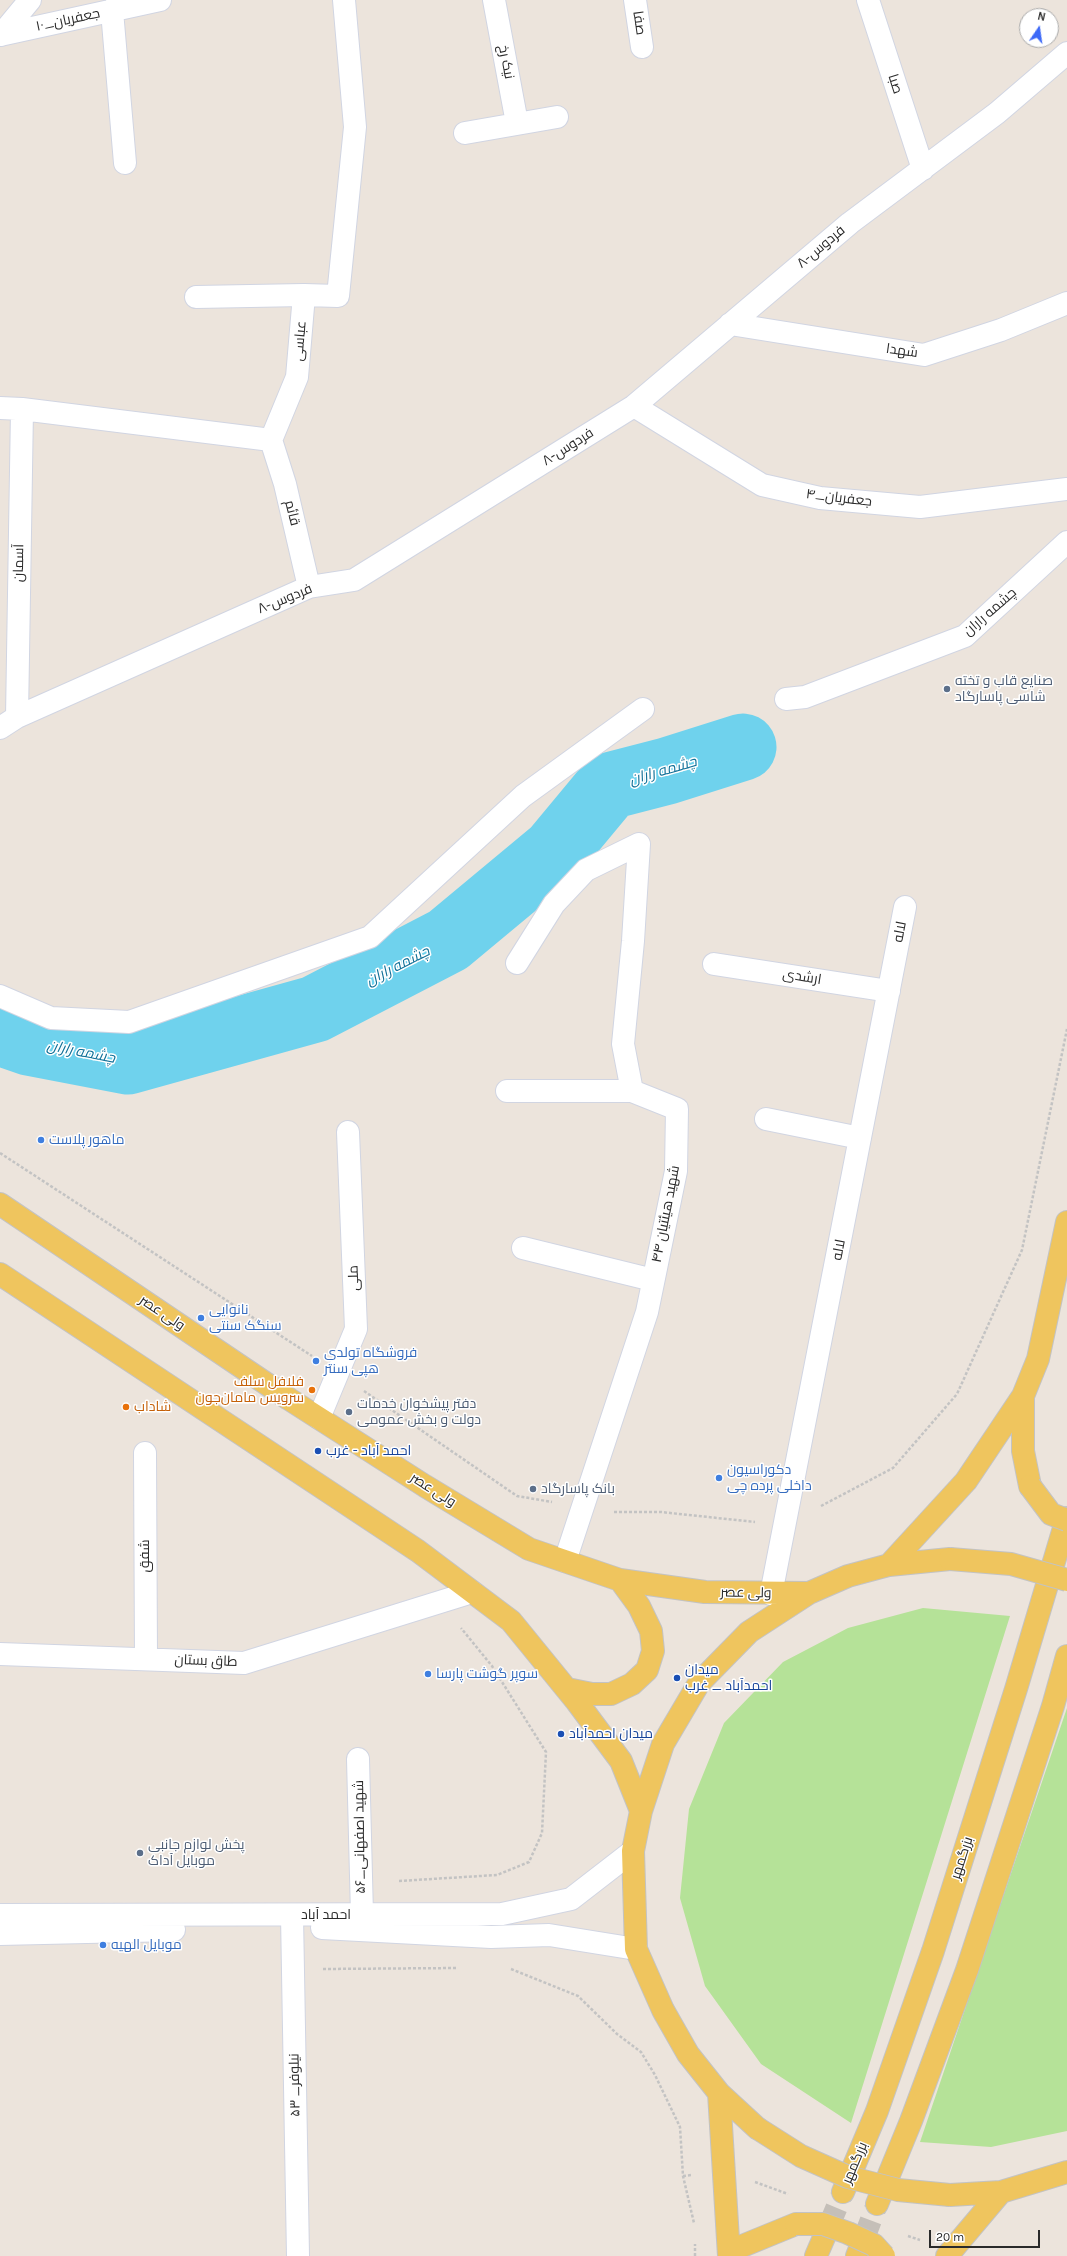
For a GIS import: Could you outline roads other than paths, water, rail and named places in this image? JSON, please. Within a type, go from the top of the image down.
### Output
[{"type":"main road","name":"ولی عصر","points":[[0,1204],[319,1418],[529,1549],[620,1580],[705,1592],[771,1594],[809,1593]]},
{"type":"main road","points":[[889,1565],[966,1481],[1023,1396],[1038,1359],[1067,1222]]},
{"type":"main road","points":[[0,1274],[418,1551],[511,1621],[567,1689],[621,1761],[640,1811]]},
{"type":"main road","points":[[1023,1396],[1023,1451],[1030,1486],[1051,1514],[1067,1519]]},
{"type":"main road","name":"بزرگمهر","points":[[843,2192],[877,2112],[933,1951],[1016,1689],[1067,1519]]},
{"type":"main road","points":[[1067,1580],[1011,1564],[950,1559],[889,1565],[848,1576],[809,1593],[749,1632],[699,1683],[663,1744],[640,1811],[633,1851],[636,1949],[663,2010],[688,2054],[719,2093],[757,2128],[801,2156],[848,2177],[898,2190],[950,2195],[1001,2192],[1067,2172]]},
{"type":"main road","points":[[567,1689],[592,1694],[611,1694],[632,1684],[647,1670],[653,1651],[650,1631],[639,1606],[620,1580]]},
{"type":"main road","points":[[877,2204],[911,2121],[967,1970],[1053,1706],[1067,1656]]},
{"type":"main road","points":[[719,2093],[729,2254],[796,2224],[823,2224],[874,2245],[884,2256]]},
{"type":"main road","points":[[947,2256],[1001,2192]]},
{"type":"main road","points":[[816,2256],[828,2228]]},
{"type":"street","points":[[1,35],[30,0]]},
{"type":"street","name":"۱۰_جعفریان","points":[[1,35],[116,5],[160,0]]},
{"type":"street","points":[[196,297],[304,295],[338,296],[355,127],[344,0]]},
{"type":"street","name":"نیک رخ","points":[[494,0],[517,123]]},
{"type":"street","name":"صفا","points":[[635,0],[642,47]]},
{"type":"street","name":"صبا","points":[[868,0],[923,168]]},
{"type":"street","points":[[116,5],[125,163]]},
{"type":"street","name":"۸-فردوس","points":[[8,723],[310,587],[354,580],[634,406],[850,223],[997,113],[1067,53]]},
{"type":"street","points":[[465,133],[557,117]]},
{"type":"street","name":"عباسی","points":[[270,440],[297,377],[304,295]]},
{"type":"street","name":"شهدا","points":[[730,324],[924,355],[1001,330],[1067,303]]},
{"type":"street","name":"۴_جعفریان","points":[[634,406],[762,485],[820,498],[920,507],[1067,489]]},
{"type":"street","points":[[0,408],[22,409],[270,440]]},
{"type":"street","name":"آسمان","points":[[8,723],[22,409]]},
{"type":"street","name":"قائم","points":[[270,440],[284,484],[310,587]]},
{"type":"street","name":"چشمه راران","points":[[786,699],[805,697],[966,636],[1067,542]]},
{"type":"street","points":[[0,996],[51,1018],[128,1022],[370,937],[523,796],[643,709]]},
{"type":"street","points":[[507,1091],[632,1091],[623,1044],[633,941],[639,844],[586,870],[554,904],[517,963]]},
{"type":"street","name":"لاله","points":[[771,1594],[905,907]]},
{"type":"street","name":"ارشدی","points":[[714,964],[889,991]]},
{"type":"street","name":"شهید هیئتیان ۴۴","points":[[565,1561],[647,1312],[676,1171],[677,1110],[632,1091]]},
{"type":"street","points":[[766,1119],[860,1138]]},
{"type":"street","name":"ملی","points":[[319,1418],[356,1329],[348,1132]]},
{"type":"street","points":[[523,1248],[653,1280]]},
{"type":"street","name":"شفق","points":[[145,1453],[146,1659]]},
{"type":"street","name":"طاق بستان","points":[[0,1654],[244,1663],[472,1592]]},
{"type":"street","name":"۵۶_شهید اصفهانی","points":[[358,1759],[362,1914]]},
{"type":"street","name":"احمد آباد","points":[[0,1934],[292,1921],[362,1914],[502,1914],[571,1900],[633,1851]]},
{"type":"street","name":"احمد آباد","points":[[0,1915],[292,1921],[491,1937],[549,1935],[636,1949]]},
{"type":"street","name":"۵۳ _نیلوفر","points":[[292,1921],[298,2256]]},
{"type":"waterway","name":"چشمه راران","points":[[0,1032],[29,1042],[128,1061],[315,1009],[448,940],[555,851],[609,786],[667,771],[743,747]]},
{"type":"tunnel","points":[[828,2228],[843,2192]]},
{"type":"tunnel","points":[[863,2241],[877,2204]]},
{"type":"place","name":"صنایع قاب و تخته شاسی پاسارگاد","points":[[947,689]]},
{"type":"place","name":"ماهور پلاست","points":[[41,1140]]},
{"type":"place","name":"نانوایی سنگک سنتی","points":[[201,1318]]},
{"type":"place","name":"فروشگاه تولدی هپی سنتر","points":[[316,1361]]},
{"type":"place","name":"فلافل سلف سرویس مامان‌جون","points":[[312,1390]]},
{"type":"place","name":"شاداب","points":[[126,1407]]},
{"type":"place","name":"دفتر پیشخوان خدمات دولت و بخش عمومی","points":[[349,1412]]},
{"type":"place","name":"احمد آباد - غرب","points":[[318,1451]]},
{"type":"place","name":"دکوراسیون داخلی پرده چی","points":[[719,1478]]},
{"type":"place","name":"بانک پاسارگاد","points":[[533,1489]]},
{"type":"place","name":"سوپر گوشت پارسا","points":[[428,1674]]},
{"type":"place","name":"میدان احمدآباد _ غرب","points":[[677,1678]]},
{"type":"place","name":"میدان احمدآباد","points":[[561,1734]]},
{"type":"place","name":"پخش لوازم جانبی موبایل آداک","points":[[140,1853]]},
{"type":"place","name":"موبایل الهیه","points":[[103,1945]]}]
